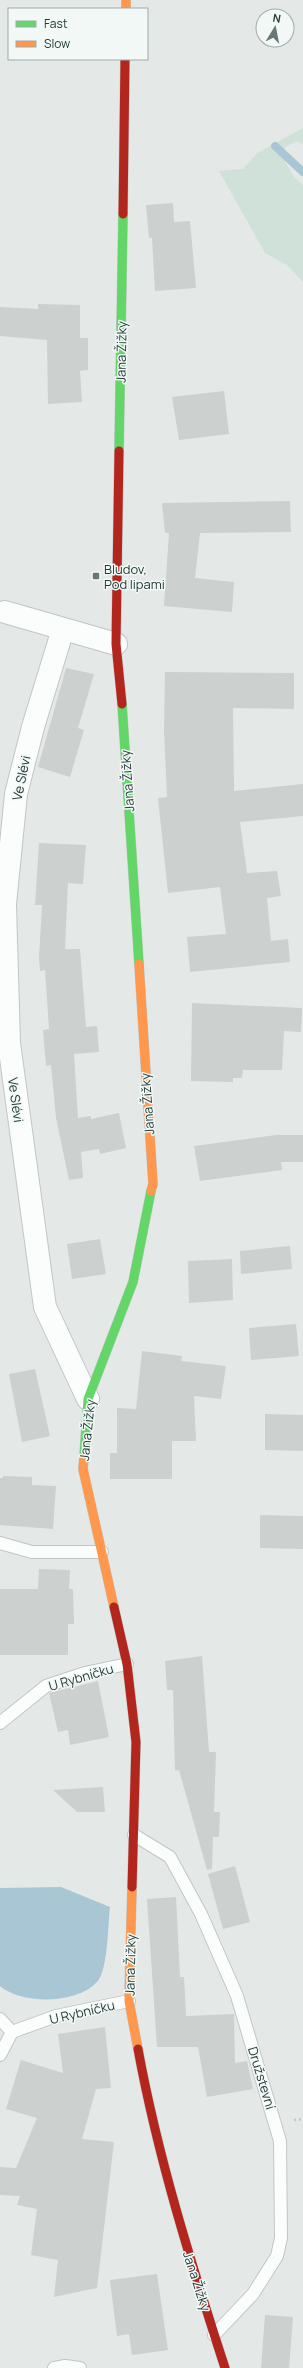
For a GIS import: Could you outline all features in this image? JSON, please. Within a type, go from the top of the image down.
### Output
[{"type":"street","name":"Jana Žižky","points":[[125,60],[116,644],[123,719],[152,1184],[133,1282],[88,1399],[82,1469],[102,1552],[126,1664],[136,1742],[129,2001],[145,2089],[185,2245],[225,2368]]},
{"type":"street","points":[[2,610],[116,644]]},
{"type":"street","name":"Ve Slévi","points":[[63,629],[33,727],[16,794],[5,904],[9,1043],[45,1307],[88,1399]]},
{"type":"lane","points":[[0,1543],[32,1552],[102,1552]]},
{"type":"lane","name":"U Rybníčku","points":[[0,1723],[46,1686],[85,1673],[126,1664]]},
{"type":"lane","name":"Družstevní","points":[[134,1835],[170,1857],[201,1914],[238,1996],[280,2141],[281,2238],[277,2256],[253,2294],[214,2335]]},
{"type":"lane","name":"U Rybníčku","points":[[12,2032],[56,2016],[129,2001]]},
{"type":"lane","points":[[0,2019],[12,2032],[0,2055]]},
{"type":"lane","points":[[54,2368],[65,2366],[80,2368]]},
{"type":"green space","points":[[303,128],[303,144],[296,141],[279,151],[294,177],[303,185],[303,282],[287,265],[265,253],[219,171],[243,169],[257,153]]},
{"type":"water","points":[[61,1887],[110,1907],[107,1946],[101,1976],[97,1982],[88,1989],[76,1995],[63,1998],[35,1999],[10,1992],[0,1986],[0,1888]]},
{"type":"building","points":[[173,203],[174,222],[190,221],[196,288],[155,291],[152,238],[149,238],[146,205]]},
{"type":"building","points":[[38,304],[80,305],[80,338],[88,338],[88,370],[80,371],[82,402],[48,404],[47,340],[0,336],[0,307],[38,309]]},
{"type":"building","points":[[224,391],[229,434],[179,440],[172,397]]},
{"type":"building","points":[[290,501],[291,532],[200,533],[195,578],[234,582],[232,612],[164,606],[169,533],[165,533],[162,503]]},
{"type":"building","points":[[66,668],[94,674],[78,728],[84,730],[70,777],[38,767]]},
{"type":"building","points":[[165,672],[294,673],[294,709],[233,708],[234,791],[303,784],[303,816],[240,822],[247,873],[277,871],[281,896],[267,898],[271,941],[288,939],[290,962],[190,972],[187,937],[226,934],[220,887],[168,893],[158,798],[167,797],[164,731]]},
{"type":"building","points":[[39,843],[86,845],[83,884],[68,883],[65,949],[80,949],[86,1027],[97,1026],[99,1052],[74,1054],[78,1118],[91,1116],[91,1119],[119,1113],[126,1148],[100,1154],[99,1149],[81,1152],[83,1178],[69,1180],[56,1118],[51,1065],[46,1066],[43,1030],[49,1029],[45,970],[40,971],[39,957],[42,905],[35,905]]},
{"type":"building","points":[[192,1003],[302,1008],[301,1032],[284,1031],[282,1070],[243,1070],[242,1078],[233,1078],[233,1082],[191,1081]]},
{"type":"building","points":[[276,1135],[303,1135],[303,1162],[281,1162],[282,1170],[200,1181],[194,1146]]},
{"type":"building","points":[[100,1239],[106,1274],[72,1279],[67,1244]]},
{"type":"building","points":[[290,1246],[292,1269],[241,1274],[240,1251]]},
{"type":"building","points":[[232,1259],[233,1300],[189,1303],[188,1261]]},
{"type":"building","points":[[296,1324],[299,1356],[251,1360],[249,1328]]},
{"type":"building","points":[[142,1351],[182,1356],[181,1361],[226,1366],[221,1399],[194,1396],[196,1441],[172,1441],[172,1479],[110,1479],[110,1453],[117,1453],[117,1408],[136,1409]]},
{"type":"building","points":[[35,1369],[50,1436],[22,1442],[9,1374]]},
{"type":"building","points":[[265,1414],[303,1415],[303,1451],[265,1450]]},
{"type":"building","points":[[3,1476],[32,1477],[32,1485],[56,1486],[53,1529],[0,1525],[0,1478],[3,1478]]},
{"type":"building","points":[[260,1515],[303,1516],[303,1549],[260,1548]]},
{"type":"building","points":[[39,1569],[70,1570],[69,1589],[73,1589],[74,1624],[68,1624],[68,1655],[0,1655],[0,1589],[38,1589]]},
{"type":"building","points":[[202,1656],[209,1752],[216,1752],[214,1812],[220,1812],[219,1837],[213,1837],[212,1869],[207,1870],[179,1770],[175,1771],[173,1690],[167,1690],[165,1661]]},
{"type":"building","points":[[98,1681],[109,1737],[70,1745],[68,1730],[58,1732],[49,1693]]},
{"type":"building","points":[[103,1787],[105,1812],[77,1812],[53,1790]]},
{"type":"building","points":[[235,1866],[250,1922],[223,1929],[208,1874]]},
{"type":"building","points":[[176,1897],[180,1977],[184,1977],[186,2016],[234,2014],[235,2063],[247,2061],[253,2089],[207,2097],[198,2047],[157,2047],[147,1899]]},
{"type":"building","points":[[105,2027],[111,2088],[96,2089],[82,2139],[114,2142],[97,2288],[54,2297],[58,2260],[31,2255],[37,2209],[17,2205],[20,2196],[0,2195],[0,2167],[16,2168],[37,2118],[6,2109],[21,2060],[63,2073],[58,2034]]},
{"type":"building","points":[[157,2274],[168,2350],[132,2355],[129,2334],[117,2336],[110,2280]]},
{"type":"building","points":[[265,2315],[293,2317],[289,2368],[261,2368]]},
{"type":"waterway","points":[[275,146],[303,172]]},
{"type":"traffic: fast","points":[[119,451],[123,214]]},
{"type":"traffic: fast","points":[[122,704],[139,964]]},
{"type":"traffic: fast","points":[[84,1457],[88,1399],[133,1282],[151,1191]]},
{"type":"traffic: slow","points":[[126,0],[126,8]]},
{"type":"traffic: slow","points":[[139,964],[153,1184],[151,1191]]},
{"type":"traffic: slow","points":[[84,1457],[83,1469],[114,1607]]},
{"type":"traffic: slow","points":[[132,1887],[129,2001],[138,2049]]},
{"type":"traffic: jam","points":[[123,214],[125,60]]},
{"type":"traffic: jam","points":[[119,451],[116,644],[122,704]]},
{"type":"traffic: jam","points":[[114,1607],[127,1664],[136,1742],[132,1887]]},
{"type":"traffic: jam","points":[[138,2049],[165,2170],[225,2368]]},
{"type":"place","name":"Bludov, Pod lipami","points":[[96,576]]}]
